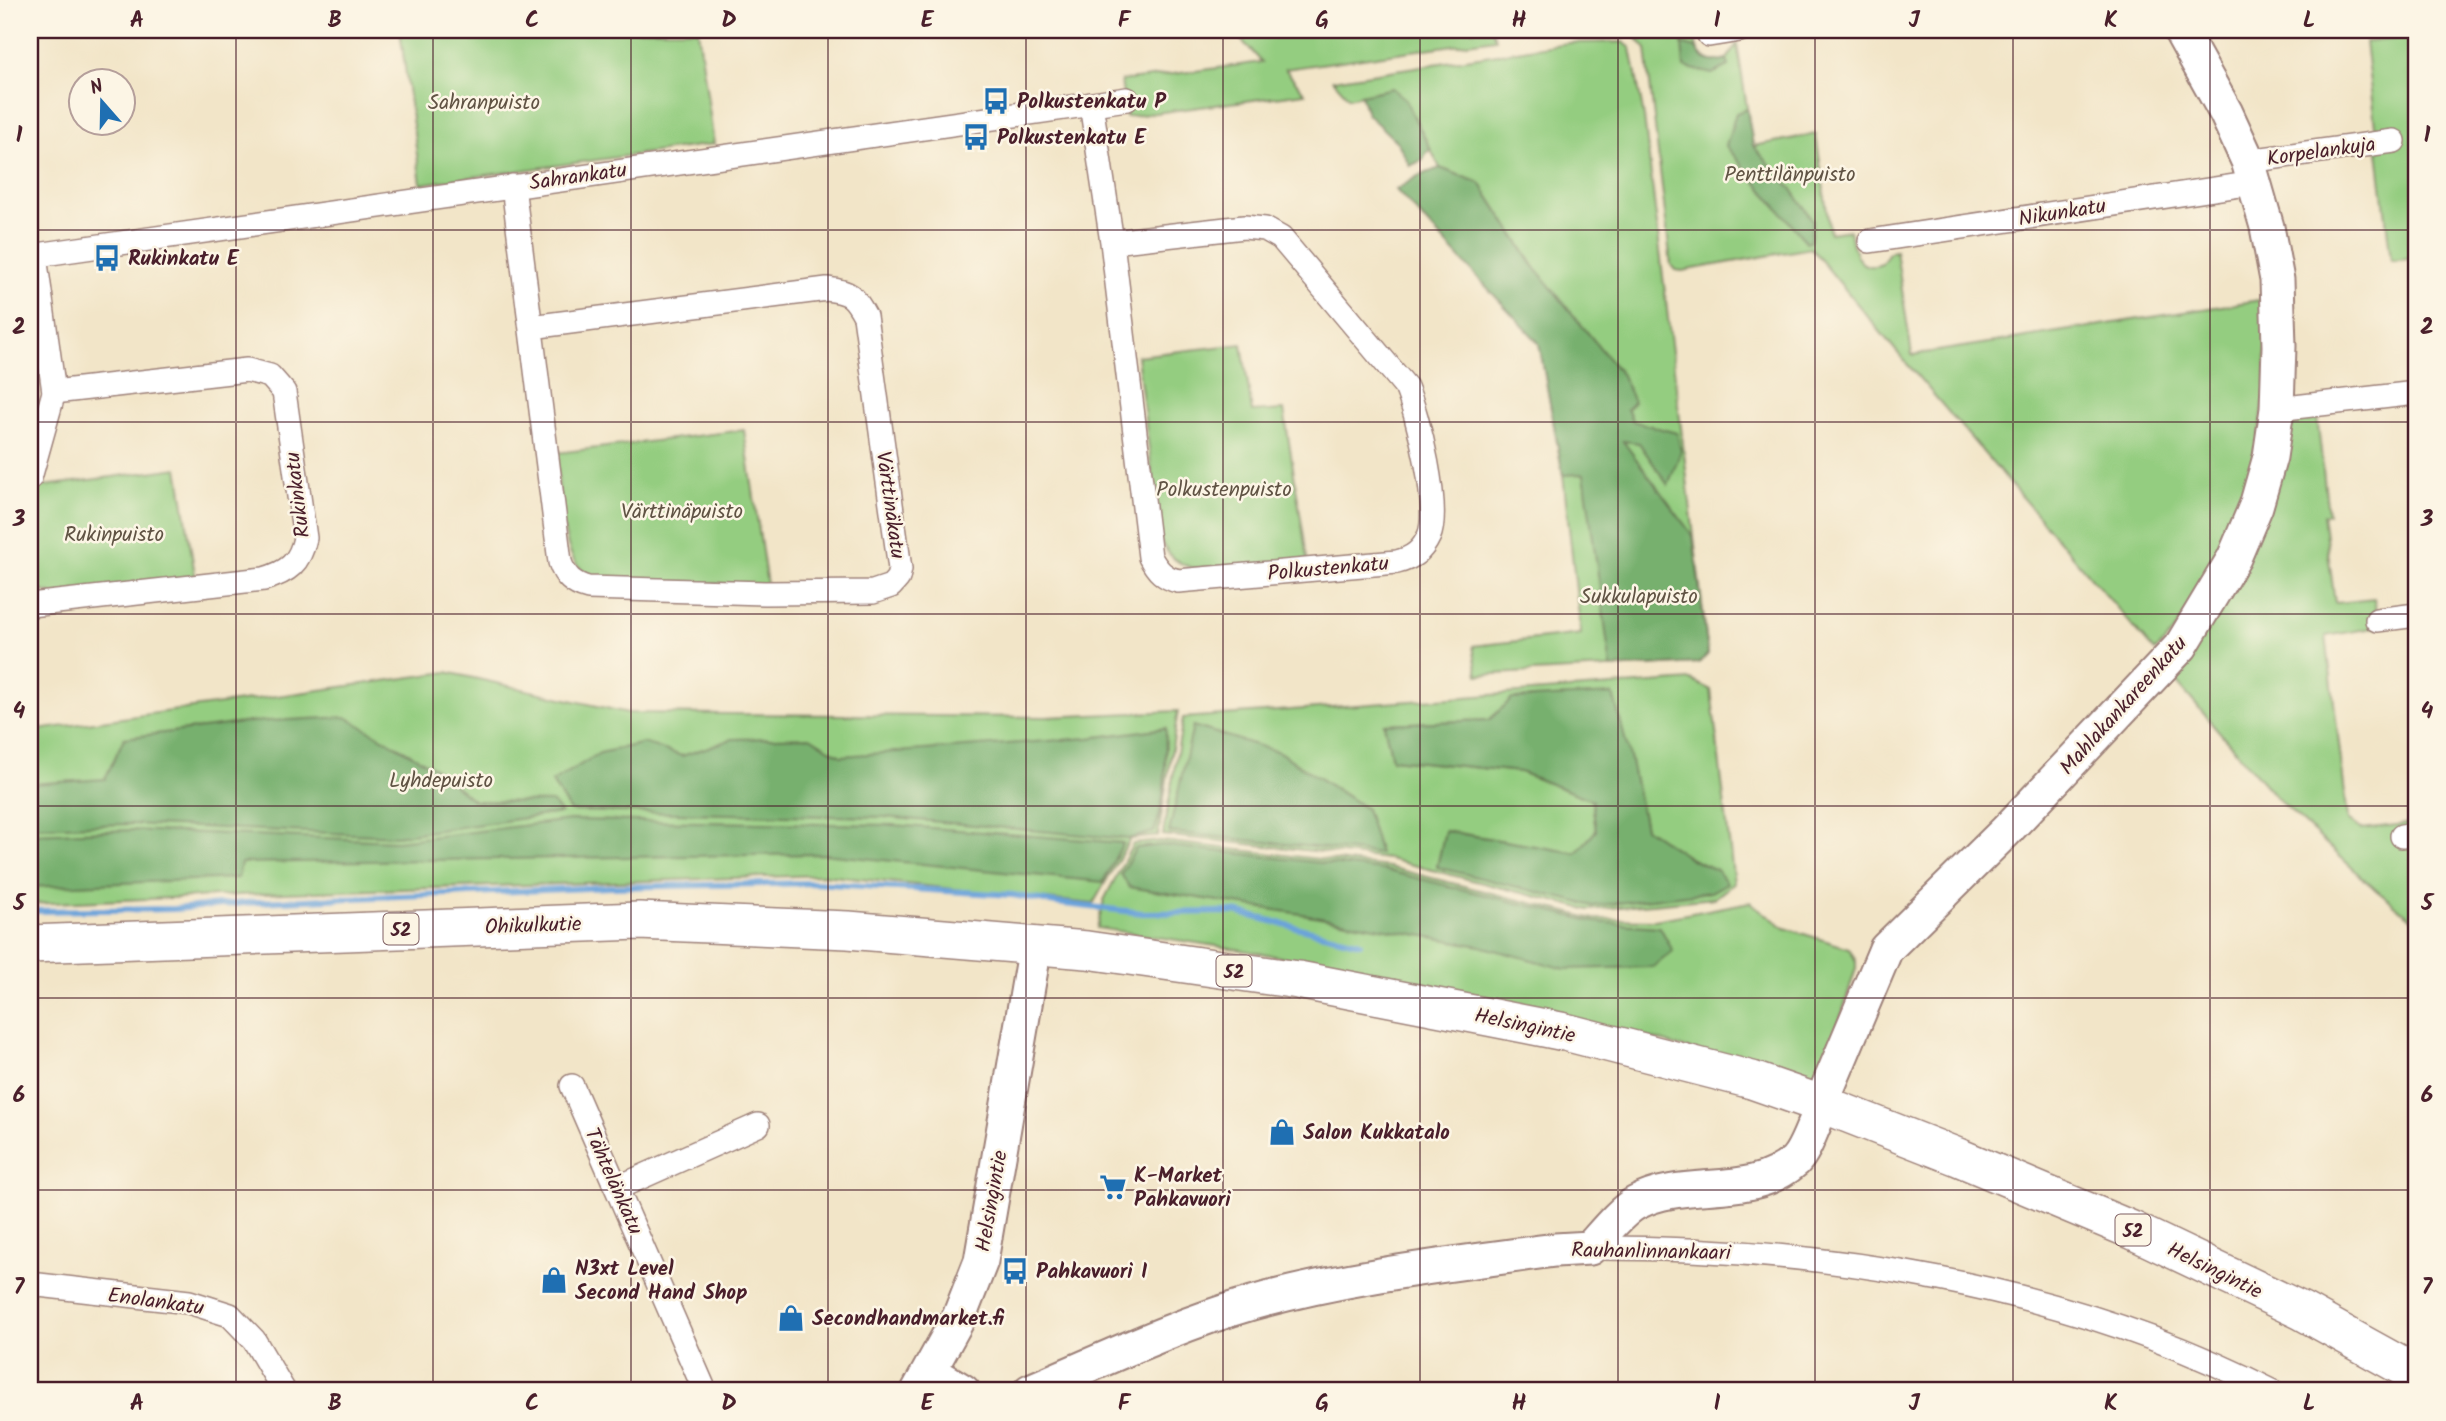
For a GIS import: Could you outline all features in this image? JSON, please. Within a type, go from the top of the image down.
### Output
[{"type":"main road","name":"Ohikulkutie","points":[[30,944],[639,921],[848,930],[1035,946]]},
{"type":"main road","name":"Helsingintie","points":[[1035,946],[1087,950],[1298,980],[1565,1032],[1752,1080],[1958,1157],[2132,1230],[2302,1311],[2416,1374]]},
{"type":"street","points":[[1709,35],[1740,30]]},
{"type":"street","name":"Mahlakankareenkatu","points":[[1828,1087],[1886,949],[2006,831],[2181,646],[2234,558],[2256,506],[2270,457],[2277,409],[2277,280],[2267,227],[2251,172],[2220,102],[2180,30]]},
{"type":"street","name":"Sahrankatu","points":[[32,256],[1127,99]]},
{"type":"street","name":"Polkustenkatu","points":[[1091,104],[1112,242],[1150,558],[1156,568],[1170,579],[1178,581],[1397,562],[1417,553],[1430,534],[1433,519],[1416,410],[1406,387],[1281,237],[1265,229],[1244,227],[1112,242]]},
{"type":"street","name":"Korpelankuja","points":[[2251,172],[2395,141]]},
{"type":"street","name":"Nikunkatu","points":[[1870,241],[2251,172]]},
{"type":"street","name":"Värttinäkatu","points":[[513,186],[560,562],[563,572],[570,580],[588,588],[792,593],[873,592],[891,586],[898,578],[900,569],[865,316],[858,302],[847,292],[827,289],[531,327]]},
{"type":"street","points":[[30,478],[54,392],[32,256]]},
{"type":"street","name":"Rukinkatu","points":[[30,605],[264,579],[292,568],[305,538],[284,392],[270,376],[247,370],[54,392]]},
{"type":"street","points":[[2277,409],[2416,393]]},
{"type":"street","points":[[2377,621],[2416,615]]},
{"type":"street","name":"Helsingintie","points":[[924,1381],[959,1317],[981,1261],[1035,946]]},
{"type":"street","name":"Tähtelänkatu","points":[[572,1086],[705,1391]]},
{"type":"street","points":[[1590,1248],[1634,1204],[1662,1193],[1748,1184],[1770,1177],[1797,1159],[1815,1123]]},
{"type":"street","points":[[617,1188],[758,1125]]},
{"type":"street","name":"Rauhanlinnankaari","points":[[1030,1391],[1135,1347],[1249,1304],[1332,1282],[1555,1250],[1590,1248],[1754,1253],[1867,1266],[2030,1299],[2135,1333],[2239,1374],[2272,1391]]},
{"type":"street","name":"Enolankatu","points":[[30,1284],[189,1302],[230,1315],[254,1340],[284,1391]]},
{"type":"street","points":[[924,1381],[963,1391]]},
{"type":"green space","name":"Sahranpuisto","points":[[698,30],[714,144],[421,184],[400,31]]},
{"type":"green space","points":[[1232,30],[1492,30],[1496,39],[1285,69],[1305,93],[1126,117],[1121,81],[1262,62]]},
{"type":"green space","name":"Penttilänpuisto","points":[[1630,30],[1692,30],[1699,55],[1713,62],[1727,59],[1737,44],[1753,146],[1816,134],[1830,233],[1850,230],[1855,252],[1867,266],[1882,264],[1889,252],[1896,251],[1912,355],[2266,299],[2266,391],[2253,469],[2227,541],[2175,631],[2155,652],[1811,248],[1682,271],[1675,270],[1671,265],[1646,49]]},
{"type":"green space","points":[[2416,37],[2416,258],[2391,261],[2365,42]]},
{"type":"green space","name":"Sukkulapuisto","points":[[1623,42],[1631,48],[1644,117],[1708,654],[1699,663],[1478,675],[1473,646],[1581,634],[1563,475],[1539,343],[1623,441],[1643,425],[1632,421],[1627,409],[1480,183],[1440,168],[1405,99],[1392,88],[1349,98],[1333,80],[1567,43]]},
{"type":"green space","points":[[1682,44],[1696,48],[1701,56],[1708,60],[1727,59],[1729,66],[1712,74],[1684,67]]},
{"type":"green space","points":[[1392,88],[1405,99],[1431,150],[1423,160],[1410,166],[1398,143],[1367,114],[1361,95]]},
{"type":"green space","points":[[1747,109],[1753,146],[1791,188],[1813,221],[1810,241],[1806,242],[1726,146],[1736,113]]},
{"type":"green space","name":"Sukkulapuisto","points":[[1440,168],[1480,183],[1532,264],[1622,375],[1634,402],[1627,409],[1632,421],[1677,433],[1681,451],[1668,485],[1639,443],[1623,441],[1693,536],[1708,654],[1699,663],[1611,668],[1584,474],[1563,475],[1539,343],[1396,190],[1418,176]]},
{"type":"green space","name":"Polkustenpuisto","points":[[1242,344],[1252,412],[1284,410],[1308,564],[1192,568],[1174,558],[1161,542],[1137,356]]},
{"type":"green space","points":[[2317,417],[2328,514],[2323,515],[2335,603],[2374,599],[2379,627],[2326,636],[2348,819],[2361,829],[2416,823],[2416,922],[2376,890],[2275,796],[2171,676],[2287,433],[2295,423]]},
{"type":"green space","name":"Värttinäpuisto","points":[[744,430],[767,585],[596,580],[578,566],[567,544],[564,529],[556,453]]},
{"type":"green space","name":"Rukinpuisto","points":[[178,468],[196,581],[63,597],[39,590],[30,582],[30,515],[38,487]]},
{"type":"green space","name":"Lyhdepuisto","points":[[447,672],[628,713],[1046,717],[1178,711],[1158,836],[1130,839],[1093,904],[823,875],[30,904],[30,731]]},
{"type":"green space","points":[[1691,680],[1711,690],[1734,883],[1715,898],[1589,910],[1389,859],[1163,835],[1183,718]],"holes":[[[1489,720],[1630,757],[1645,828],[1691,859],[1717,870],[1437,867],[1445,831],[1576,853],[1596,831],[1592,800],[1520,772],[1392,759],[1384,724]],[[1279,752],[1366,809],[1380,854]]]},
{"type":"green space","points":[[1613,694],[1645,828],[1691,859],[1717,870],[1727,883],[1711,892],[1593,906],[1437,867],[1445,831],[1576,853],[1596,831],[1592,800],[1520,772],[1392,759],[1384,724],[1489,720],[1512,699]]},
{"type":"green space","points":[[346,717],[433,767],[474,801],[552,802],[561,813],[396,836],[129,824],[30,827],[30,784],[105,779],[124,738],[250,722]]},
{"type":"green space","points":[[1193,726],[1279,752],[1366,809],[1380,854],[1169,832]]},
{"type":"green space","points":[[1166,728],[1163,794],[1154,832],[1128,839],[884,817],[570,811],[552,782],[600,753],[644,743],[682,756],[732,739],[810,737],[841,756],[1088,738]]},
{"type":"green space","points":[[570,820],[894,825],[1123,843],[1103,882],[823,854],[241,863],[238,878],[30,887],[30,834],[132,830],[397,841]]},
{"type":"green space","points":[[1161,841],[1388,867],[1594,919],[1655,920],[1750,902],[1785,928],[1849,948],[1856,961],[1856,968],[1819,1089],[1647,1037],[1400,978],[1097,928],[1104,900],[1133,844]]},
{"type":"green space","points":[[1162,845],[1384,870],[1595,922],[1660,927],[1673,951],[1653,967],[1565,969],[1480,946],[1129,887],[1121,874],[1136,848]]},
{"type":"waterway","points":[[30,911],[174,909],[257,902],[611,887],[814,883],[1013,895],[1143,913],[1235,912],[1360,943]]},
{"type":"place","name":"Polkustenkatu P","points":[[996,101]]},
{"type":"place","name":"Polkustenkatu E","points":[[976,137]]},
{"type":"place","name":"Rukinkatu E","points":[[107,258]]},
{"type":"place","name":"Salon Kukkatalo","points":[[1282,1132]]},
{"type":"place","name":"K-Market Pahkavuori","points":[[1113,1187]]},
{"type":"place","name":"Pahkavuori I","points":[[1015,1271]]},
{"type":"place","name":"N3xt Level Second Hand Shop","points":[[554,1280]]},
{"type":"place","name":"Secondhandmarket.fi","points":[[791,1318]]}]
